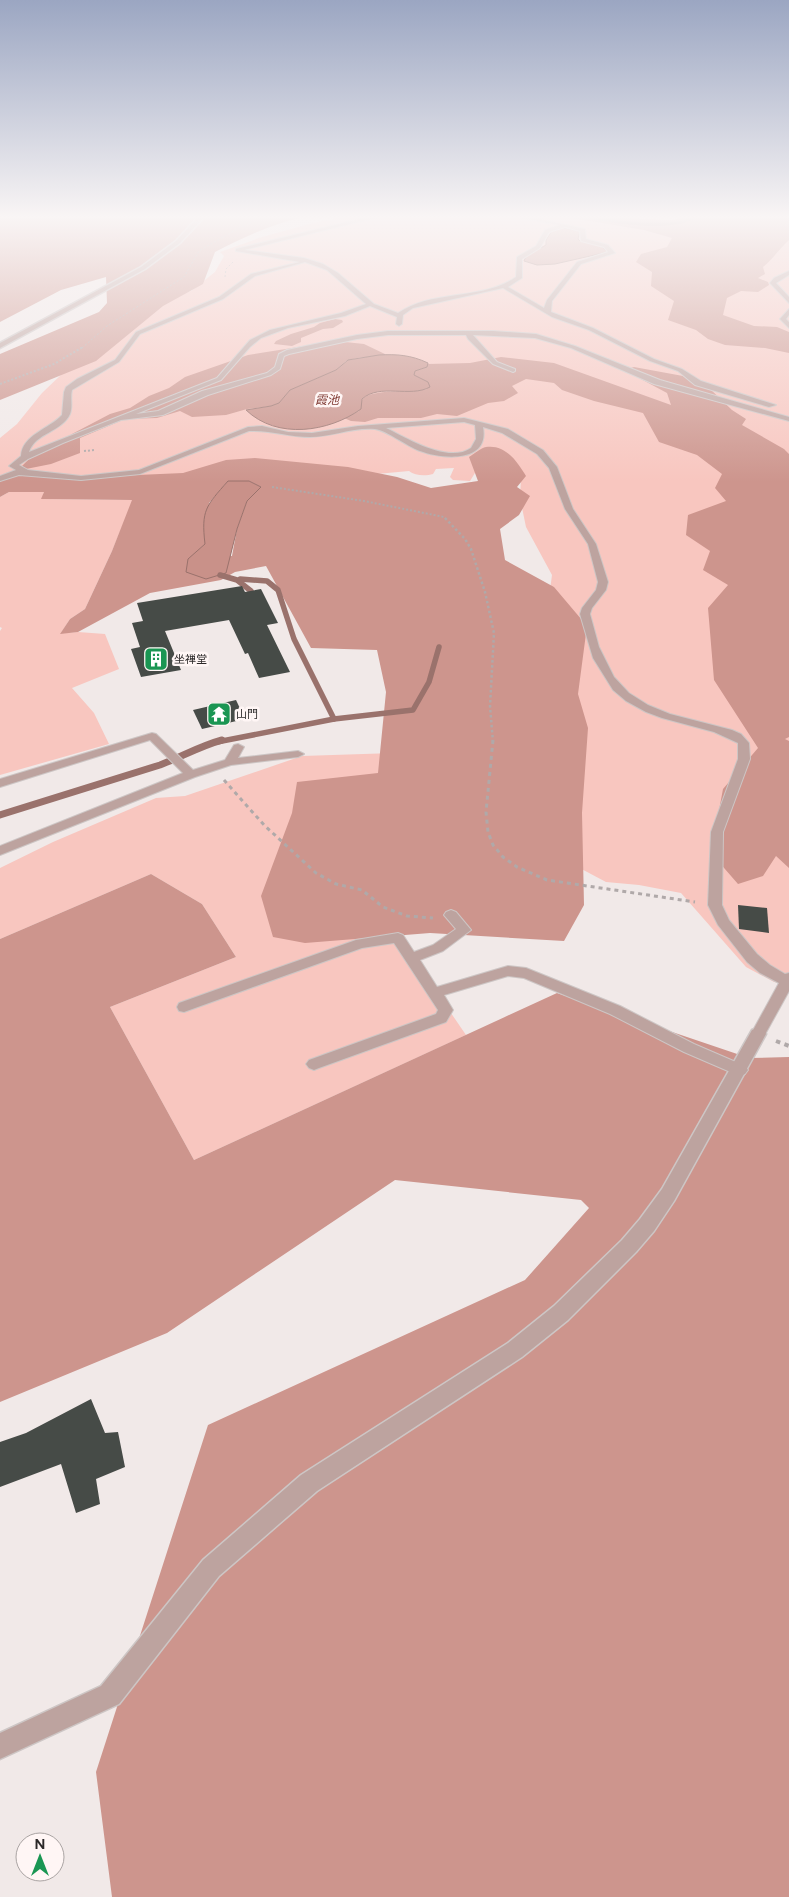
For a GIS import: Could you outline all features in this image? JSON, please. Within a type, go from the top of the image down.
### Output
[{"type":"street","points":[[0,346],[76,305]]},
{"type":"street","points":[[0,1746],[110,1695],[211,1568],[309,1483],[515,1350],[561,1313],[629,1246],[647,1225],[668,1195],[740,1070],[758,1034]]},
{"type":"lane","points":[[25,457],[24,452],[30,443],[65,416],[68,406],[67,394],[69,389],[116,362],[125,353],[132,339],[138,333],[206,305]]},
{"type":"lane","points":[[0,479],[24,470],[13,466],[25,457],[219,379],[229,371],[247,346],[259,336],[298,324],[349,315],[369,305]]},
{"type":"lane","points":[[371,305],[398,315]]},
{"type":"lane","points":[[404,333],[397,322],[398,315],[407,308],[417,305]]},
{"type":"lane","points":[[535,305],[548,312],[591,329],[652,360],[680,370],[698,382],[789,411]]},
{"type":"lane","points":[[548,305],[546,309],[548,312]]},
{"type":"lane","points":[[789,311],[784,319],[789,326]]},
{"type":"lane","points":[[122,418],[160,413],[205,393],[269,374],[278,368],[281,355],[287,352],[357,337],[404,333],[469,333],[526,335],[551,340],[573,347],[657,382],[789,419]]},
{"type":"lane","points":[[469,333],[470,338],[494,363],[513,370]]},
{"type":"lane","points":[[18,472],[81,478],[129,474],[149,470],[248,429],[262,428],[288,434],[312,435],[377,427],[464,420],[505,431],[545,457],[557,474],[560,488],[570,509],[594,549],[603,582],[601,590],[584,614],[598,655],[610,681],[623,694],[647,709],[736,735],[742,741],[744,759],[717,832],[715,905],[723,922],[752,958],[765,969],[788,980],[758,1034]]},
{"type":"lane","points":[[377,427],[428,453],[464,454],[472,452],[479,441],[481,434],[478,424]]},
{"type":"lane","points":[[0,783],[152,736],[191,774]]},
{"type":"lane","points":[[230,762],[238,747]]},
{"type":"lane","points":[[0,851],[191,774],[230,762],[298,754]]},
{"type":"lane","points":[[411,958],[438,948],[464,930],[451,915]]},
{"type":"lane","points":[[184,1007],[361,943],[398,938],[446,1010],[441,1018],[314,1064]]},
{"type":"lane","points":[[434,993],[508,971],[526,973],[615,1010],[689,1048],[740,1070]]},
{"type":"path","points":[[0,384],[54,364],[81,349],[107,326],[141,305]]},
{"type":"path","points":[[272,487],[364,501],[444,517],[465,538],[471,549],[485,592],[494,633],[490,706],[493,740],[486,812],[488,832],[493,845],[503,857],[517,867],[547,880],[715,905]]},
{"type":"path","points":[[233,790],[264,824],[323,878],[336,884],[362,890],[379,905],[407,916],[435,918],[451,915]]},
{"type":"shaded area","points":[[0,305],[33,305],[0,322]]},
{"type":"shaded area","points":[[106,305],[166,305],[96,361],[0,400],[0,354],[99,312]]},
{"type":"shaded area","points":[[147,305],[789,305],[789,984],[774,982],[746,967],[681,893],[639,885],[606,882],[540,847],[546,619],[552,575],[526,527],[520,498],[521,477],[478,468],[470,481],[453,480],[450,477],[454,468],[436,469],[433,474],[424,475],[414,474],[409,471],[355,476],[0,489],[0,438],[17,424],[42,393],[129,310]]},
{"type":"shaded area","points":[[673,305],[725,305],[723,315],[754,326],[777,327],[789,332],[789,353],[765,348],[725,345],[708,339],[696,330],[668,320]]},
{"type":"shaded area","points":[[335,319],[342,320],[343,322],[333,328],[323,329],[301,338],[301,342],[292,346],[274,344],[276,341],[291,334]]},
{"type":"shaded area","points":[[336,341],[364,344],[387,355],[346,361],[336,370],[290,390],[279,403],[271,406],[247,409],[226,415],[192,417],[180,411],[157,418],[125,419],[80,438],[80,453],[51,464],[21,470],[92,477],[183,473],[226,460],[255,458],[348,467],[397,477],[431,488],[478,481],[469,457],[486,447],[500,448],[505,451],[526,476],[517,487],[530,496],[519,515],[500,529],[505,560],[554,587],[587,626],[578,694],[588,728],[582,813],[584,905],[564,941],[430,933],[305,943],[273,937],[261,896],[292,813],[297,782],[378,773],[386,692],[377,650],[311,648],[266,566],[235,572],[221,580],[150,593],[78,632],[60,634],[70,619],[85,609],[112,551],[132,500],[41,499],[44,492],[9,492],[0,497],[0,482],[18,470],[33,455],[61,442],[110,414],[130,408],[149,396],[169,388],[185,377],[248,355]],"holes":[[[228,481],[249,481],[261,487],[247,501],[237,529],[232,556],[189,559],[205,544],[209,503]]]},
{"type":"shaded area","points":[[501,357],[554,363],[671,405],[667,393],[624,370],[634,367],[683,376],[707,386],[732,410],[746,419],[742,425],[784,449],[789,454],[789,737],[785,739],[789,741],[789,868],[776,856],[763,876],[738,884],[711,853],[723,789],[758,748],[714,680],[708,608],[728,585],[703,570],[710,551],[686,535],[688,515],[726,501],[715,488],[722,474],[697,455],[659,442],[643,413],[594,401],[562,390],[554,383],[526,379],[512,386],[518,393],[504,401],[488,403],[457,416],[437,414],[421,418],[378,418],[365,422],[351,421],[344,418],[359,411],[362,400],[367,396],[382,392],[427,389],[428,382],[414,375],[415,371],[427,367],[427,364],[470,363]]},
{"type":"shaded area","points":[[9,492],[44,492],[42,499],[133,500],[85,609],[70,619],[61,633],[105,634],[119,669],[72,688],[94,713],[109,744],[0,775],[0,631],[2,628],[0,627],[0,497]]},
{"type":"shaded area","points":[[394,753],[388,921],[466,1035],[194,1160],[110,1007],[236,957],[202,904],[151,874],[0,939],[0,868],[53,842],[156,798],[185,796],[302,756]]},
{"type":"shaded area","points":[[151,874],[202,904],[236,957],[110,1007],[194,1160],[557,993],[749,1058],[789,1057],[789,1897],[112,1897],[96,1772],[208,1425],[525,1280],[589,1208],[581,1200],[395,1180],[167,1333],[0,1402],[0,939]]},
{"type":"water","name":"霞池","points":[[379,355],[404,356],[428,363],[427,367],[415,371],[414,375],[428,382],[430,387],[422,390],[386,391],[369,394],[362,399],[361,409],[348,417],[319,427],[303,429],[273,426],[259,420],[246,410],[279,403],[290,390],[336,370],[348,360]]},
{"type":"water","points":[[228,481],[249,481],[261,487],[247,501],[237,529],[226,573],[206,579],[186,572],[188,559],[205,544],[204,523],[207,509]]},
{"type":"building","points":[[242,586],[245,592],[261,589],[278,623],[267,625],[290,672],[259,678],[248,653],[245,654],[229,620],[165,631],[181,670],[141,677],[131,649],[140,647],[132,623],[143,621],[137,603]]},
{"type":"building","name":"山門","points":[[236,700],[245,719],[202,729],[193,710]]},
{"type":"building","points":[[738,905],[767,908],[769,933],[739,929]]},
{"type":"building","points":[[91,1399],[105,1433],[118,1432],[125,1467],[96,1479],[100,1504],[76,1513],[61,1464],[0,1487],[0,1442],[26,1433]]},
{"type":"waterway","points":[[220,575],[237,580],[251,591]]},
{"type":"waterway","points":[[240,579],[267,581],[278,590],[294,639],[334,719]]},
{"type":"waterway","points":[[334,719],[413,710],[429,682],[439,647]]},
{"type":"waterway","points":[[217,742],[334,719]]},
{"type":"waterway","points":[[0,815],[160,765],[222,740]]},
{"type":"place","name":"坐禅堂","points":[[156,659]]},
{"type":"place","name":"山門","points":[[219,714]]}]
